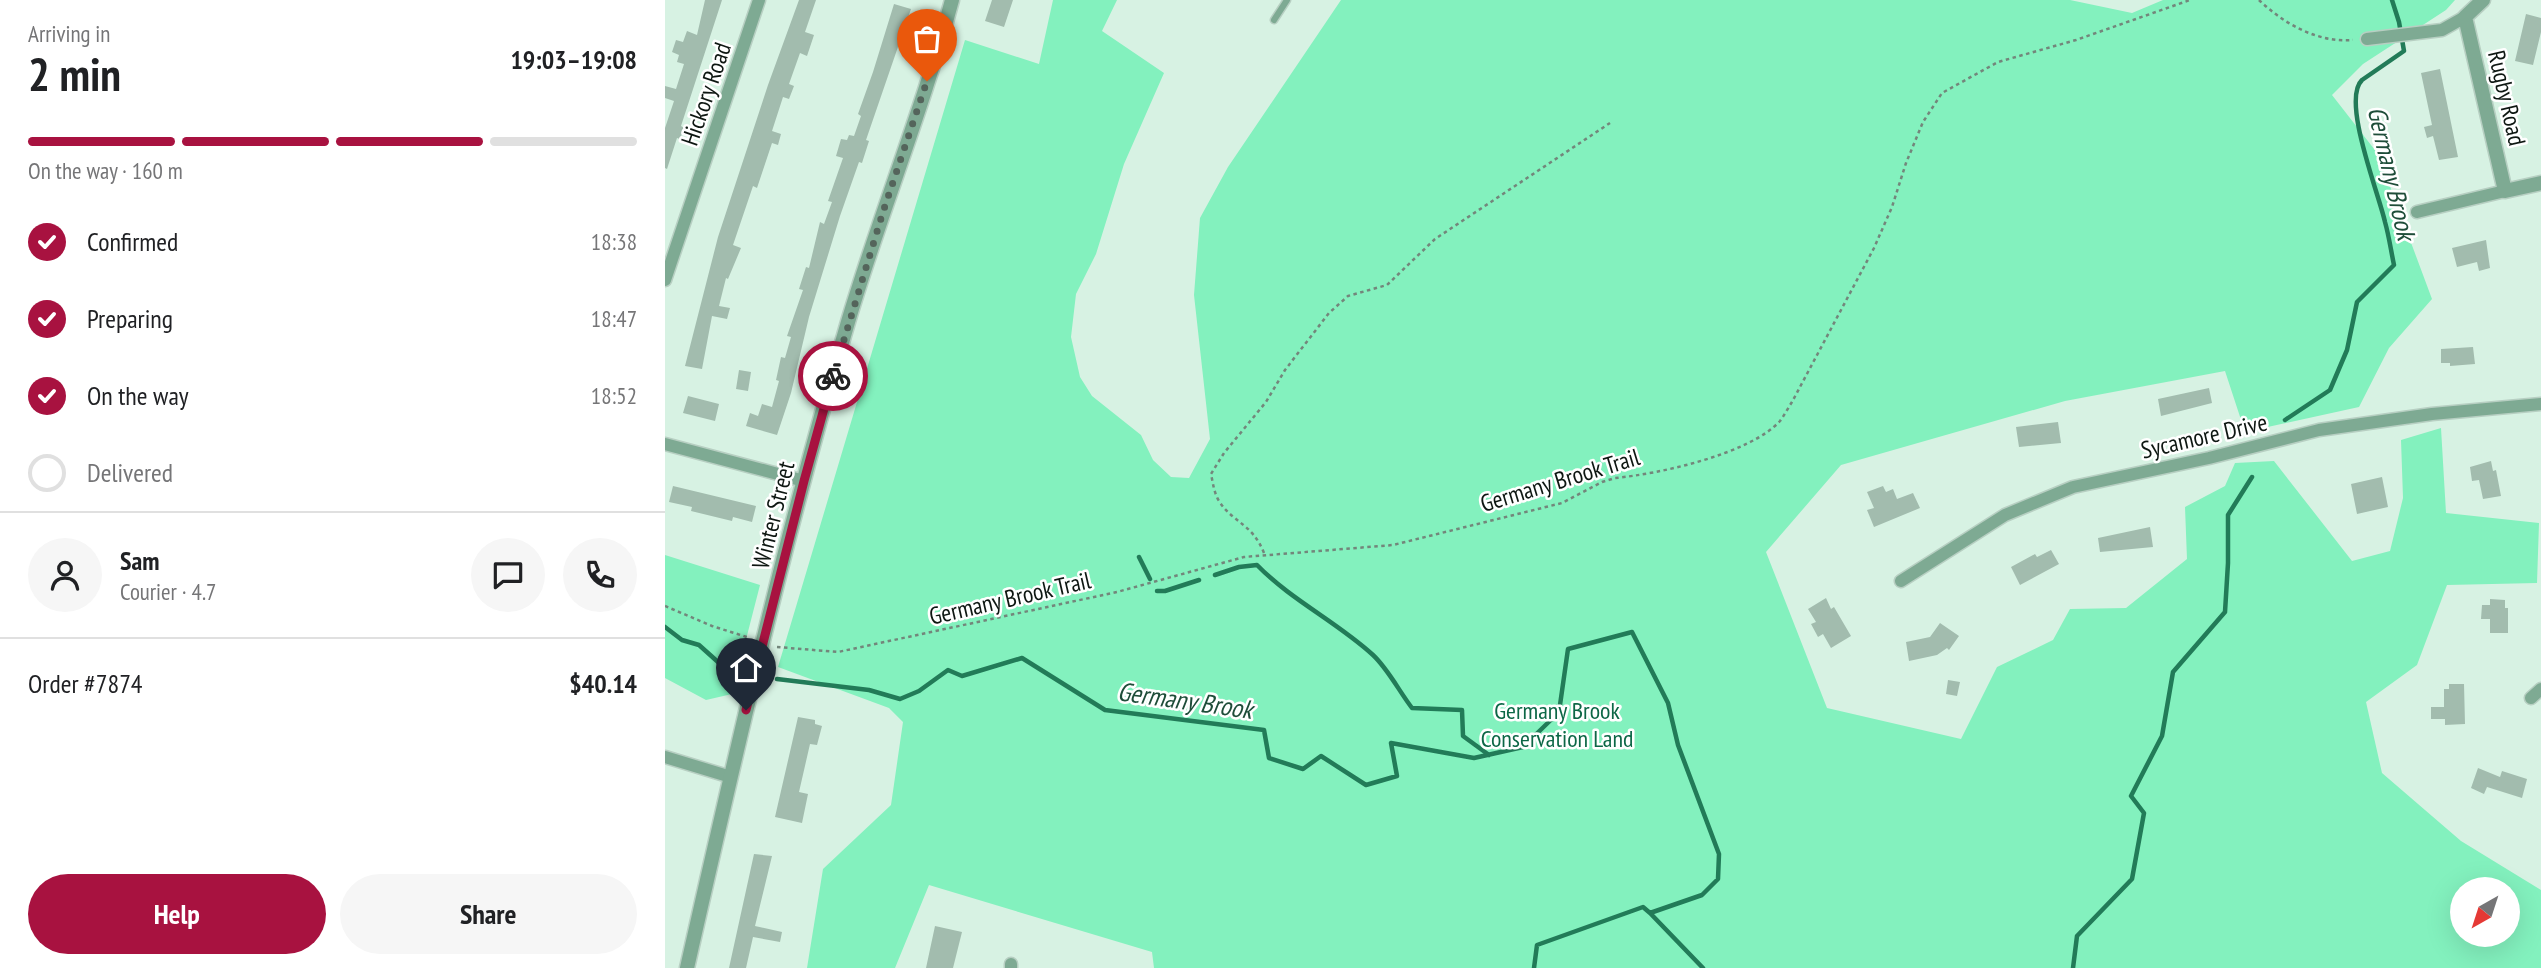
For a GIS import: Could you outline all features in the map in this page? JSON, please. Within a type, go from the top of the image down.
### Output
[{"type":"street","name":"Hickory Road","points":[[665,281],[759,0]]},
{"type":"street","name":"Winter Street","points":[[687,968],[804,481],[848,322],[952,0]]},
{"type":"street","points":[[2374,38],[2442,30],[2465,17],[2483,0]]},
{"type":"street","name":"Rugby Road","points":[[2465,17],[2505,191]]},
{"type":"street","points":[[2417,212],[2541,183]]},
{"type":"street","name":"Sycamore Drive","points":[[1901,581],[2005,515],[2073,487],[2209,458],[2319,430],[2432,414],[2541,404]]},
{"type":"street","points":[[665,444],[804,481]]},
{"type":"street","points":[[2531,698],[2541,689]]},
{"type":"street","points":[[665,757],[731,777]]},
{"type":"lane","points":[[1274,20],[1287,0]]},
{"type":"path","name":"Germany Brook Trail","points":[[665,606],[764,643],[783,648],[838,652],[1105,594],[1231,559],[1393,545],[1562,503],[1602,482],[1711,458],[1738,448],[1780,421],[1792,402],[1874,248],[1923,122],[1942,93],[1998,62],[2076,40],[2190,0]]},
{"type":"path","points":[[2259,0],[2296,27],[2320,38],[2348,41],[2374,38]]},
{"type":"path","points":[[1265,554],[1259,540],[1245,523],[1221,504],[1215,494],[1211,474],[1329,313],[1348,296],[1387,285],[1435,239],[1610,123]]},
{"type":"green space","name":"Germany Brook Conservation Land","points":[[1053,0],[1117,0],[1102,31],[1164,73],[1124,164],[1096,254],[1076,294],[1071,337],[1080,377],[1092,396],[1141,435],[1153,460],[1171,477],[1189,478],[1210,439],[1194,295],[1200,218],[1228,167],[1341,0],[2070,0],[2132,13],[2163,0],[2455,0],[2446,10],[2363,64],[2332,95],[2378,154],[2432,299],[2389,348],[2359,407],[2245,432],[2225,371],[2065,401],[1841,465],[1766,552],[1827,708],[1961,739],[1997,667],[2053,640],[2070,609],[2126,608],[2187,559],[2185,507],[2225,486],[2235,463],[2274,461],[2352,561],[2390,551],[2403,498],[2401,440],[2441,428],[2446,513],[2539,523],[2537,583],[2447,585],[2417,665],[2366,702],[2382,773],[2461,841],[2520,877],[2450,877],[2450,947],[2520,947],[2520,877],[2541,890],[2541,968],[1154,968],[1152,952],[929,885],[895,968],[807,968],[823,869],[891,805],[903,722],[889,708],[778,667],[965,40],[1039,64]]},
{"type":"green space","points":[[665,555],[760,585],[732,694],[706,700],[665,678]]},
{"type":"building","points":[[705,0],[722,0],[681,126],[684,128],[680,139],[677,138],[667,169],[665,128],[674,101],[665,98],[665,86],[676,89],[684,64],[677,62],[679,55],[672,52],[676,40],[683,42],[687,31],[697,35]]},
{"type":"building","points":[[799,0],[816,0],[805,32],[814,35],[807,56],[800,53],[789,84],[794,86],[789,99],[783,97],[772,131],[781,134],[778,145],[772,143],[757,188],[753,186],[733,245],[741,248],[728,279],[726,278],[719,306],[730,308],[727,319],[712,316],[702,369],[685,366],[718,237]]},
{"type":"building","points":[[992,0],[1013,0],[1004,27],[985,21]]},
{"type":"building","points":[[894,4],[911,9],[866,140],[869,141],[862,163],[859,162],[840,216],[777,435],[746,426],[750,413],[758,416],[762,404],[772,407],[779,381],[776,380],[781,357],[785,358],[791,337],[787,336],[803,290],[799,289],[806,267],[809,268],[820,222],[824,224],[832,202],[828,201],[843,158],[836,156],[841,139],[847,140],[849,135],[854,136],[861,116],[858,114]]},
{"type":"building","points":[[2526,14],[2541,18],[2541,32],[2533,65],[2515,61]]},
{"type":"building","points":[[2440,69],[2458,157],[2439,160],[2433,136],[2427,138],[2424,127],[2432,125],[2421,73]]},
{"type":"building","points":[[2486,240],[2490,268],[2479,271],[2477,262],[2457,267],[2452,248]]},
{"type":"building","points":[[2473,347],[2475,364],[2450,366],[2450,363],[2441,363],[2441,349]]},
{"type":"building","points":[[739,370],[751,372],[748,391],[736,389]]},
{"type":"building","points":[[2209,388],[2212,403],[2161,416],[2158,399]]},
{"type":"building","points":[[688,396],[719,404],[715,421],[683,413]]},
{"type":"building","points":[[2058,422],[2061,443],[2019,447],[2016,427]]},
{"type":"building","points":[[2491,461],[2493,471],[2496,470],[2501,496],[2483,499],[2479,480],[2472,481],[2470,467]]},
{"type":"building","points":[[2382,477],[2388,507],[2357,514],[2351,484]]},
{"type":"building","points":[[673,486],[756,506],[752,522],[733,517],[732,521],[691,511],[692,507],[669,502]]},
{"type":"building","points":[[1883,486],[1886,492],[1893,489],[1897,499],[1913,493],[1920,508],[1874,527],[1867,510],[1874,508],[1867,492]]},
{"type":"building","points":[[2150,527],[2153,547],[2100,552],[2098,538]]},
{"type":"building","points":[[2051,550],[2059,564],[2020,585],[2011,567],[2035,554],[2037,557]]},
{"type":"building","points":[[1826,598],[1851,636],[1831,648],[1823,634],[1818,637],[1811,624],[1816,622],[1808,609]]},
{"type":"building","points":[[2490,599],[2505,600],[2505,608],[2508,608],[2508,633],[2490,633],[2490,619],[2481,619],[2482,605],[2490,605]]},
{"type":"building","points":[[1940,623],[1959,636],[1949,650],[1947,648],[1937,655],[1909,661],[1906,642],[1930,637]]},
{"type":"building","points":[[1948,680],[1960,682],[1957,696],[1946,694]]},
{"type":"building","points":[[2449,684],[2464,684],[2465,724],[2445,725],[2445,719],[2431,719],[2431,707],[2444,707],[2444,689],[2449,689]]},
{"type":"building","points":[[798,717],[815,720],[815,724],[822,726],[817,745],[810,744],[799,792],[808,794],[802,823],[775,817]]},
{"type":"building","points":[[2478,768],[2500,777],[2502,771],[2527,779],[2522,798],[2487,787],[2484,794],[2471,788]]},
{"type":"building","points":[[754,854],[772,856],[755,926],[782,932],[780,942],[753,937],[746,968],[729,968]]},
{"type":"building","points":[[935,926],[962,932],[953,968],[926,968]]},
{"type":"waterway","name":"Germany Brook","points":[[2285,420],[2330,390],[2347,350],[2357,302],[2394,265],[2363,148],[2356,107],[2357,91],[2362,80],[2404,51],[2392,0]]},
{"type":"waterway","name":"Germany Brook","points":[[2073,968],[2077,936],[2132,879],[2144,813],[2131,796],[2162,736],[2173,672],[2225,612],[2228,515],[2252,477]]},
{"type":"waterway","points":[[1139,557],[1150,579]]},
{"type":"waterway","points":[[1215,575],[1239,567],[1257,565],[1284,589],[1373,655],[1389,673],[1412,708],[1462,710],[1463,736],[1489,755]]},
{"type":"waterway","points":[[1157,591],[1199,580]]},
{"type":"waterway","name":"Germany Brook","points":[[665,627],[682,640],[699,645],[718,662],[736,670]]},
{"type":"waterway","name":"Germany Brook","points":[[777,679],[869,690],[900,699],[919,691],[948,670],[962,676],[1022,658],[1105,710],[1264,730],[1269,758],[1303,769],[1321,756],[1366,785],[1397,776],[1391,743],[1474,758],[1523,747],[1559,712],[1568,649],[1632,632],[1668,703],[1678,745],[1719,854],[1718,879],[1702,895],[1650,913],[1703,968]]},
{"type":"waterway","points":[[1534,968],[1537,945],[1643,907],[1650,913]]},
{"type":"way so far","points":[[833,376],[883,212],[927,81]]},
{"type":"route","points":[[746,710],[833,376]]}]
